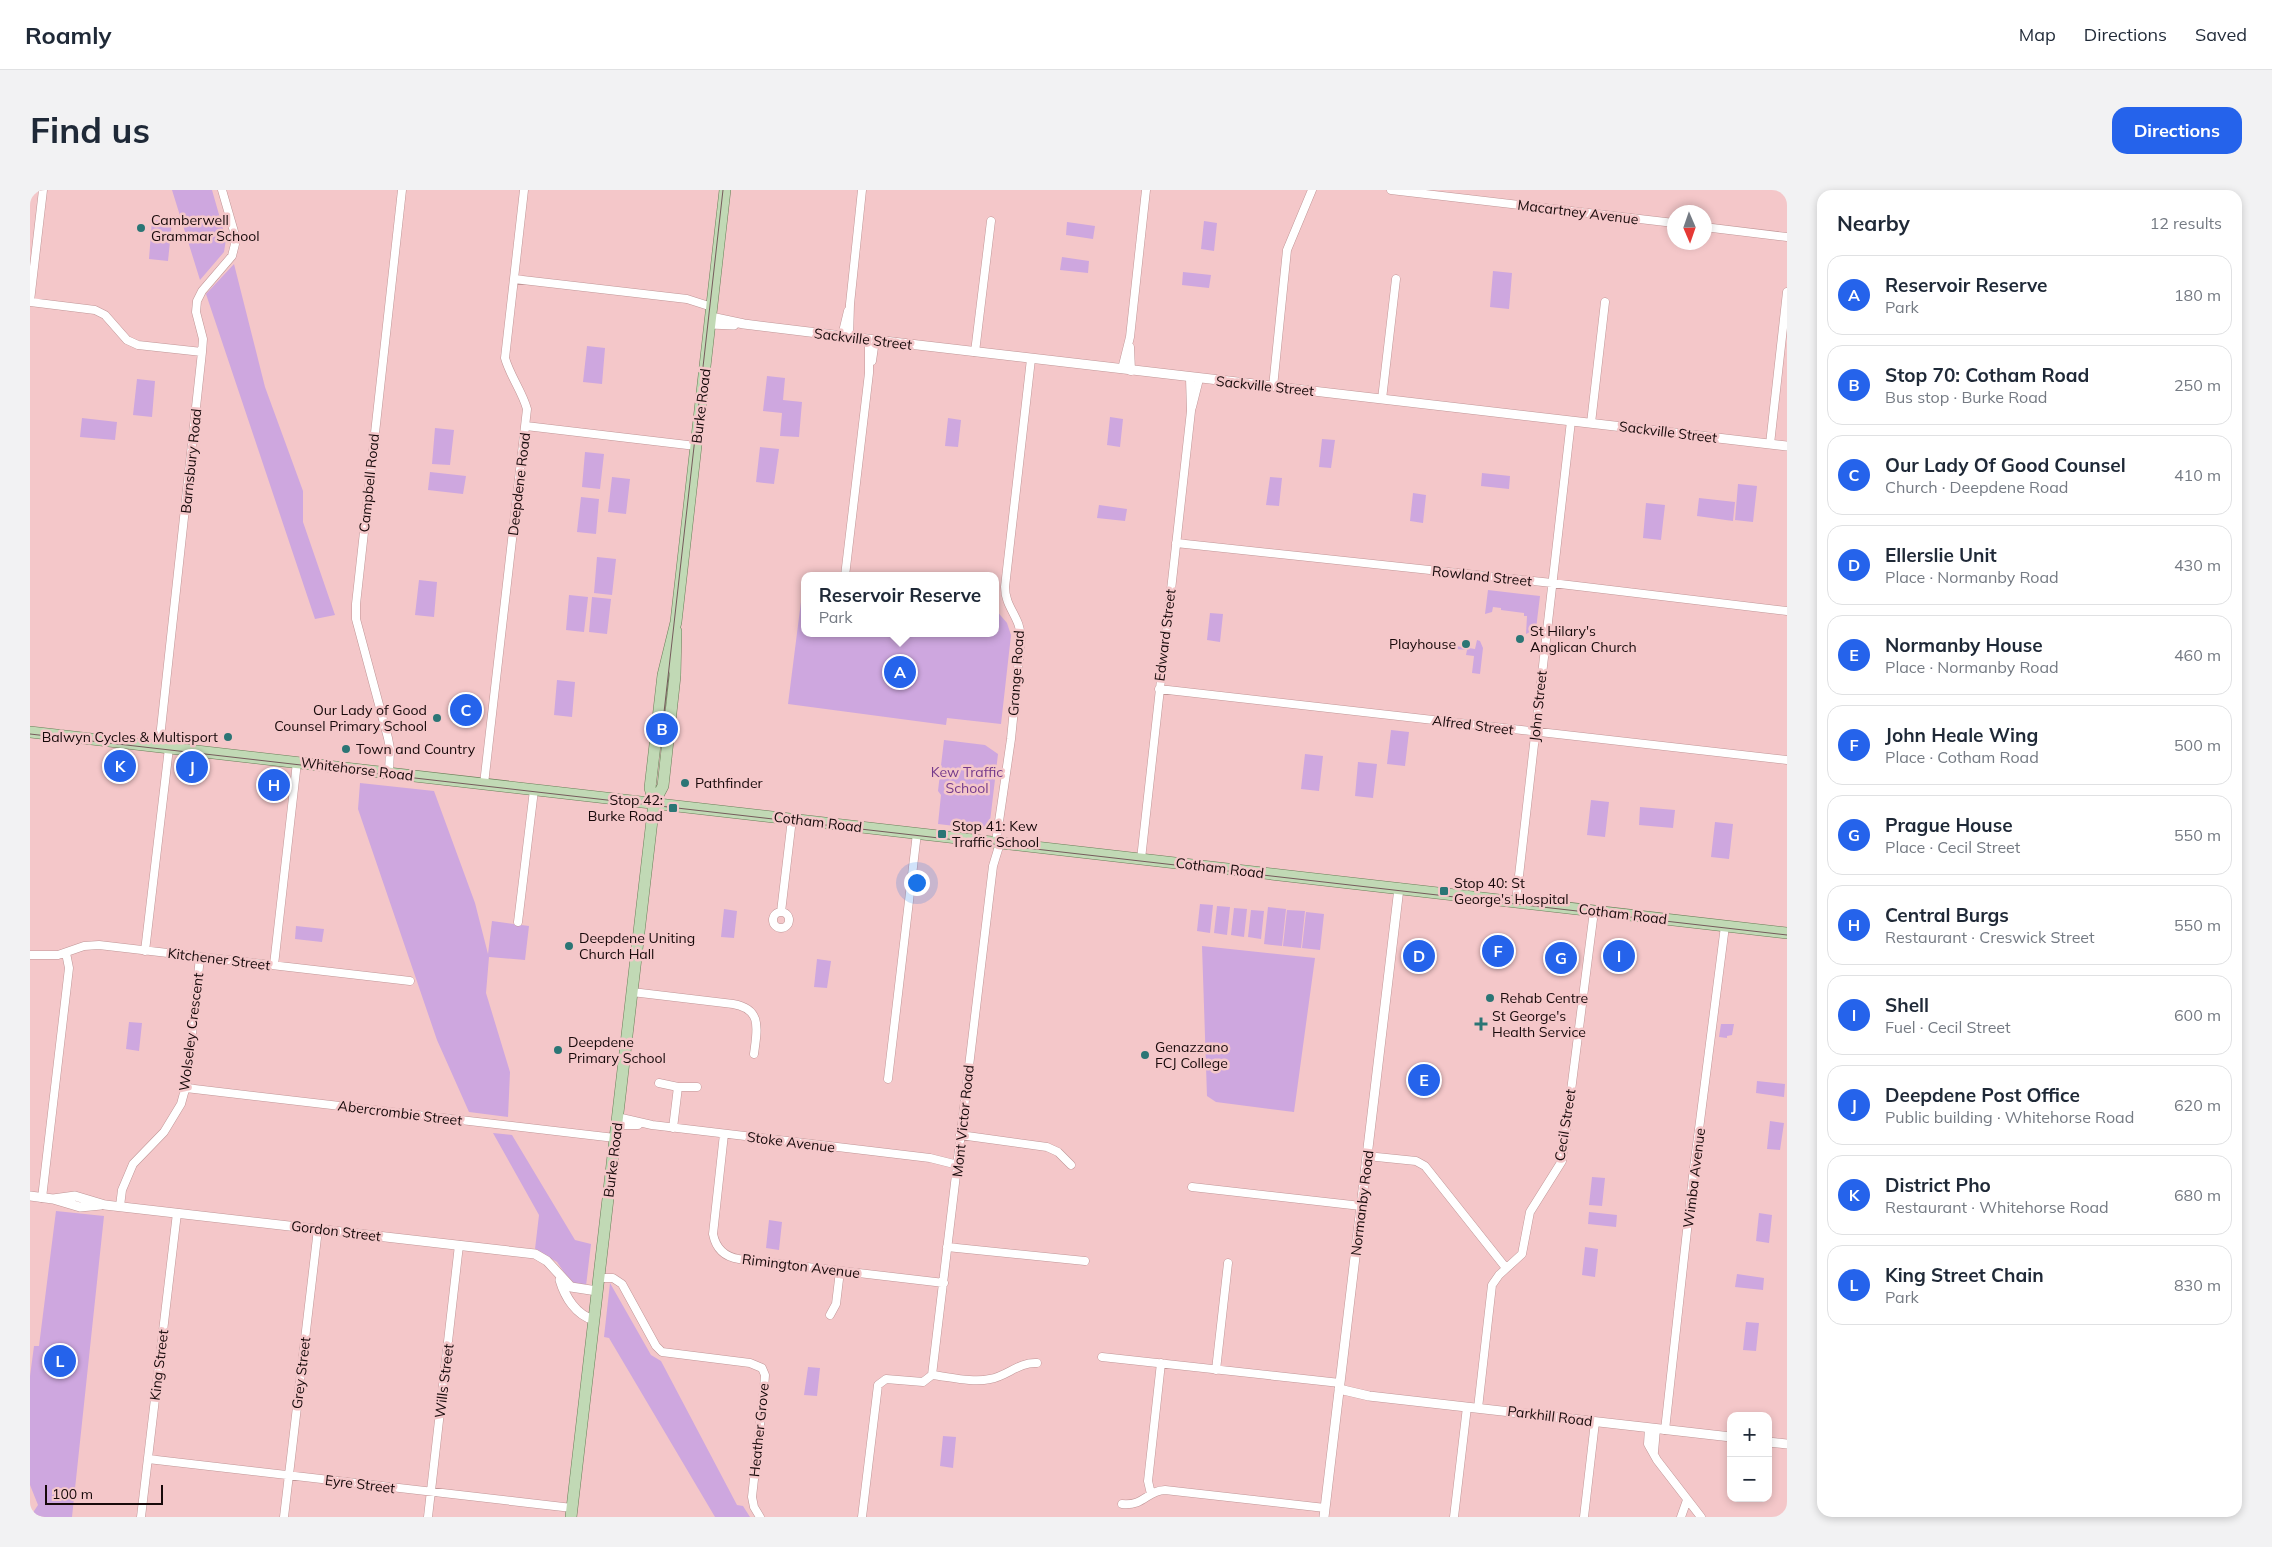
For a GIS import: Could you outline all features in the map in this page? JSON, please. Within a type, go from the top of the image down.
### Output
[{"type":"main road","name":"Burke Road","points":[[571,1513],[654,803],[650,788],[663,675],[676,622],[725,190]]},
{"type":"main road","name":"Whitehorse Road","points":[[30,732],[654,803]]},
{"type":"main road","name":"Cotham Road","points":[[654,803],[1787,933]]},
{"type":"street","points":[[43,190],[30,301],[95,310],[105,315],[126,340],[138,345],[202,352]]},
{"type":"street","name":"Barnsbury Road","points":[[145,951],[202,352],[202,335],[196,309],[197,301],[202,291],[232,256],[235,237],[222,190]]},
{"type":"street","name":"Campbell Road","points":[[388,773],[390,750],[388,738],[356,618],[356,604],[402,190]]},
{"type":"street","name":"Deepdene Road","points":[[484,784],[526,426],[527,409],[524,397],[509,373],[505,358],[524,190]]},
{"type":"street","points":[[846,337],[862,190]]},
{"type":"street","points":[[1126,370],[1146,190]]},
{"type":"street","points":[[1273,387],[1288,250],[1312,190]]},
{"type":"street","name":"Macartney Avenue","points":[[1391,190],[1667,222]]},
{"type":"street","points":[[976,352],[990,221]]},
{"type":"street","points":[[1712,228],[1787,236]]},
{"type":"street","points":[[514,279],[687,300],[711,311]]},
{"type":"street","points":[[1382,399],[1396,279]]},
{"type":"street","points":[[1770,444],[1787,292]]},
{"type":"street","points":[[1591,423],[1605,302]]},
{"type":"street","name":"Sackville Street","points":[[711,311],[744,324],[846,337],[1787,446]]},
{"type":"street","points":[[845,572],[872,340]]},
{"type":"street","name":"Grange Road","points":[[996,842],[1021,639],[1020,623],[1006,600],[1005,587],[1031,359]]},
{"type":"street","name":"Edward Street","points":[[1141,859],[1195,378]]},
{"type":"street","name":"John Street","points":[[1516,902],[1570,421]]},
{"type":"street","points":[[526,426],[696,446]]},
{"type":"street","name":"Rowland Street","points":[[1176,543],[1787,611]]},
{"type":"street","name":"Alfred Street","points":[[1159,689],[1787,760]]},
{"type":"street","points":[[274,965],[297,762]]},
{"type":"street","points":[[518,922],[534,790]]},
{"type":"street","points":[[781,912],[792,819]]},
{"type":"street","points":[[888,1079],[917,833]]},
{"type":"street","name":"Mont Victor Road","points":[[932,1375],[996,842]]},
{"type":"street","name":"Normanby Road","points":[[1324,1512],[1399,888]]},
{"type":"street","name":"Cecil Street","points":[[1478,1408],[1491,1290],[1494,1281],[1522,1254],[1530,1212],[1562,1161],[1594,911]]},
{"type":"street","name":"Wimba Avenue","points":[[1687,1500],[1664,1471],[1654,1454],[1693,1176],[1725,926]]},
{"type":"street","name":"Kitchener Street","points":[[30,955],[52,956],[91,945],[410,981]]},
{"type":"street","points":[[42,1198],[69,968],[66,953]]},
{"type":"street","name":"Wolseley Crescent","points":[[120,1206],[124,1185],[133,1164],[170,1125],[181,1104],[186,1088],[200,957]]},
{"type":"street","points":[[632,992],[746,1007],[753,1014],[757,1022],[754,1054]]},
{"type":"street","points":[[659,1082],[678,1087],[697,1087]]},
{"type":"street","points":[[673,1128],[678,1087]]},
{"type":"street","name":"Abercrombie Street","points":[[186,1088],[615,1138]]},
{"type":"street","name":"Stoke Avenue","points":[[617,1121],[958,1161]]},
{"type":"street","name":"Rimington Avenue","points":[[724,1134],[713,1229],[714,1239],[718,1248],[724,1254],[734,1258],[944,1283]]},
{"type":"street","points":[[960,1136],[1047,1146],[1058,1152],[1071,1165]]},
{"type":"street","points":[[1367,1156],[1416,1161],[1425,1166],[1506,1268]]},
{"type":"street","points":[[1192,1187],[1361,1206]]},
{"type":"street","name":"Gordon Street","points":[[30,1196],[53,1199],[74,1196],[105,1205],[535,1254],[547,1261],[571,1287],[597,1292]]},
{"type":"street","name":"King Street","points":[[141,1517],[177,1213]]},
{"type":"street","name":"Grey Street","points":[[284,1517],[318,1229]]},
{"type":"street","name":"Wills Street","points":[[428,1517],[459,1245]]},
{"type":"street","points":[[947,1247],[1085,1261]]},
{"type":"street","points":[[1216,1370],[1228,1263]]},
{"type":"street","points":[[830,1315],[836,1304],[840,1271]]},
{"type":"street","name":"Gordon Street","points":[[558,1274],[561,1285],[575,1309],[583,1316],[594,1320]]},
{"type":"street","name":"Heather Grove","points":[[599,1278],[613,1278],[622,1284],[662,1352],[750,1363],[762,1368],[765,1375],[764,1389],[752,1497],[760,1517]]},
{"type":"street","points":[[1102,1357],[1216,1370],[1339,1389]]},
{"type":"street","points":[[862,1517],[878,1385],[886,1379],[923,1382],[932,1375],[986,1380],[1003,1375],[1022,1364],[1037,1363]]},
{"type":"street","points":[[1151,1494],[1148,1481],[1161,1363]]},
{"type":"street","name":"Parkhill Road","points":[[1339,1389],[1369,1396],[1727,1437]]},
{"type":"street","points":[[1454,1517],[1466,1407]]},
{"type":"street","points":[[1584,1517],[1595,1422]]},
{"type":"street","points":[[1772,1442],[1787,1444]]},
{"type":"street","name":"Eyre Street","points":[[148,1459],[431,1492],[571,1513]]},
{"type":"street","points":[[1122,1504],[1138,1504],[1151,1494],[1166,1490],[1324,1512]]},
{"type":"street","points":[[1681,1517],[1687,1500]]},
{"type":"street","points":[[1687,1500],[1701,1517]]},
{"type":"green space","points":[[172,190],[212,190],[226,239],[224,252],[200,280]]},
{"type":"green space","points":[[152,220],[172,222],[168,261],[149,259]]},
{"type":"green space","points":[[1204,221],[1217,223],[1214,251],[1201,249]]},
{"type":"green space","points":[[1067,222],[1095,226],[1093,239],[1066,235]]},
{"type":"green space","points":[[1062,257],[1089,261],[1088,273],[1060,270]]},
{"type":"green space","points":[[234,264],[265,387],[303,491],[303,522],[335,615],[315,619],[206,294]]},
{"type":"green space","points":[[1493,271],[1512,273],[1509,309],[1490,307]]},
{"type":"green space","points":[[1183,272],[1211,275],[1209,288],[1182,285]]},
{"type":"green space","points":[[587,346],[605,348],[602,384],[583,382]]},
{"type":"green space","points":[[767,376],[785,378],[783,400],[802,402],[799,437],[780,436],[782,413],[763,411]]},
{"type":"green space","points":[[137,379],[155,381],[152,417],[133,415]]},
{"type":"green space","points":[[1110,417],[1123,419],[1120,447],[1107,445]]},
{"type":"green space","points":[[82,418],[117,422],[115,440],[80,437]]},
{"type":"green space","points":[[948,418],[961,420],[958,447],[945,446]]},
{"type":"green space","points":[[435,428],[454,430],[450,465],[432,464]]},
{"type":"green space","points":[[1322,439],[1335,440],[1331,468],[1319,467]]},
{"type":"green space","points":[[760,447],[779,449],[774,484],[756,482]]},
{"type":"green space","points":[[585,452],[604,454],[600,489],[582,487]]},
{"type":"green space","points":[[430,472],[466,476],[463,494],[428,490]]},
{"type":"green space","points":[[1482,473],[1510,476],[1509,489],[1481,486]]},
{"type":"green space","points":[[612,477],[630,479],[626,514],[608,512]]},
{"type":"green space","points":[[1270,477],[1282,478],[1279,506],[1266,505]]},
{"type":"green space","points":[[1738,484],[1757,486],[1753,522],[1735,520]]},
{"type":"green space","points":[[1413,493],[1426,495],[1423,523],[1410,521]]},
{"type":"green space","points":[[581,497],[599,499],[596,534],[577,532]]},
{"type":"green space","points":[[1699,498],[1735,502],[1733,521],[1697,516]]},
{"type":"green space","points":[[1646,503],[1665,505],[1661,540],[1643,538]]},
{"type":"green space","points":[[1099,505],[1127,509],[1125,521],[1097,518]]},
{"type":"green space","points":[[597,557],[616,559],[612,595],[594,593]]},
{"type":"green space","points":[[419,580],[437,582],[434,617],[415,615]]},
{"type":"green space","points":[[1488,590],[1540,596],[1536,629],[1526,634],[1527,616],[1524,616],[1524,613],[1493,607],[1492,612],[1485,614]]},
{"type":"green space","points":[[569,595],[588,597],[584,632],[566,630]]},
{"type":"green space","points":[[592,597],[611,599],[607,634],[589,632]]},
{"type":"green space","points":[[801,602],[801,637],[999,637],[999,614],[1007,623],[1011,635],[1001,724],[947,718],[946,725],[788,704]]},
{"type":"green space","points":[[1210,613],[1223,614],[1220,642],[1207,640]]},
{"type":"green space","points":[[1477,640],[1480,641],[1483,648],[1480,674],[1472,673],[1474,656],[1466,655],[1467,650],[1456,649],[1456,646],[1475,649]]},
{"type":"green space","points":[[557,680],[575,682],[572,717],[554,715]]},
{"type":"green space","points":[[1391,730],[1409,732],[1405,766],[1387,764]]},
{"type":"green space","name":"Kew Traffic School","points":[[944,740],[985,745],[998,754],[989,830],[938,824],[941,795],[938,791]]},
{"type":"green space","points":[[1305,754],[1323,756],[1319,791],[1301,789]]},
{"type":"green space","points":[[1358,762],[1377,764],[1373,798],[1355,796]]},
{"type":"green space","points":[[360,783],[434,791],[475,903],[488,954],[492,921],[529,926],[525,960],[489,957],[486,993],[510,1072],[508,1117],[469,1112],[437,1040],[358,809]]},
{"type":"green space","points":[[1591,800],[1609,802],[1605,837],[1587,835]]},
{"type":"green space","points":[[1640,807],[1675,810],[1673,828],[1639,825]]},
{"type":"green space","points":[[1715,822],[1733,824],[1729,859],[1711,857]]},
{"type":"green space","points":[[1200,904],[1213,905],[1210,933],[1197,931]]},
{"type":"green space","points":[[1217,906],[1230,907],[1227,935],[1214,933]]},
{"type":"green space","points":[[1268,907],[1286,909],[1282,946],[1264,944]]},
{"type":"green space","points":[[1234,908],[1247,909],[1244,937],[1231,935]]},
{"type":"green space","points":[[724,909],[737,911],[734,938],[721,937]]},
{"type":"green space","points":[[1251,910],[1264,911],[1261,939],[1248,937]]},
{"type":"green space","points":[[1287,910],[1305,911],[1301,948],[1283,946]]},
{"type":"green space","points":[[1306,912],[1324,914],[1320,950],[1302,948]]},
{"type":"green space","points":[[296,926],[324,929],[322,942],[295,939]]},
{"type":"green space","points":[[1202,946],[1315,958],[1294,1112],[1216,1102],[1207,1096]]},
{"type":"green space","points":[[817,959],[831,961],[827,988],[814,987]]},
{"type":"green space","points":[[129,1022],[142,1023],[139,1051],[126,1049]]},
{"type":"green space","points":[[1721,1024],[1734,1024],[1732,1035],[1727,1036],[1727,1038],[1719,1037]]},
{"type":"green space","points":[[1757,1081],[1785,1084],[1784,1097],[1756,1093]]},
{"type":"green space","points":[[1770,1121],[1784,1123],[1780,1150],[1767,1149]]},
{"type":"green space","points":[[493,1133],[512,1135],[575,1240],[591,1244],[586,1286],[572,1284],[557,1262],[535,1249],[539,1215]]},
{"type":"green space","points":[[1592,1177],[1605,1178],[1602,1206],[1589,1205]]},
{"type":"green space","points":[[56,1211],[104,1216],[72,1517],[30,1517],[38,1505],[30,1485],[30,1376],[34,1346],[39,1346]]},
{"type":"green space","points":[[1589,1212],[1617,1215],[1616,1227],[1588,1224]]},
{"type":"green space","points":[[1759,1213],[1772,1215],[1769,1243],[1756,1241]]},
{"type":"green space","points":[[769,1220],[782,1222],[779,1250],[766,1248]]},
{"type":"green space","points":[[1585,1247],[1598,1249],[1595,1277],[1582,1275]]},
{"type":"green space","points":[[1737,1274],[1764,1278],[1763,1290],[1735,1287]]},
{"type":"green space","points":[[610,1283],[651,1355],[661,1361],[737,1505],[743,1506],[750,1517],[715,1517],[609,1338],[604,1337]]},
{"type":"green space","points":[[1746,1322],[1759,1323],[1756,1351],[1743,1350]]},
{"type":"green space","points":[[808,1367],[820,1368],[817,1396],[804,1395]]},
{"type":"green space","points":[[943,1436],[956,1437],[953,1468],[940,1466]]},
{"type":"tram line","points":[[661,739],[723,190]]},
{"type":"tram line","points":[[30,734],[1787,935]]},
{"type":"place","name":"Camberwell Grammar School","points":[[141,228]]},
{"type":"place","name":"St Hilary's Anglican Church","points":[[1520,639]]},
{"type":"place","name":"Playhouse","points":[[1466,644]]},
{"type":"place","name":"Reservoir Reserve","points":[[900,672]]},
{"type":"place","name":"Our Lady Of Good Counsel","points":[[466,710]]},
{"type":"place","name":"Our Lady of Good Counsel Primary School","points":[[437,718]]},
{"type":"place","name":"Stop 70: Cotham Road","points":[[662,729]]},
{"type":"place","name":"Balwyn Cycles & Multisport","points":[[228,737]]},
{"type":"place","name":"Town and Country","points":[[346,749]]},
{"type":"place","name":"District Pho","points":[[120,766]]},
{"type":"place","name":"Deepdene Post Office","points":[[192,767]]},
{"type":"place","name":"Pathfinder","points":[[685,783]]},
{"type":"place","name":"Central Burgs","points":[[274,785]]},
{"type":"place","name":"Stop 42: Burke Road","points":[[673,808]]},
{"type":"place","name":"Stop 41: Kew Traffic School","points":[[942,834]]},
{"type":"place","name":"Stop 40: St George's Hospital","points":[[1444,891]]},
{"type":"place","name":"Deepdene Uniting Church Hall","points":[[569,946]]},
{"type":"place","name":"John Heale Wing","points":[[1498,951]]},
{"type":"place","name":"Ellerslie Unit","points":[[1419,956]]},
{"type":"place","name":"Shell","points":[[1619,956]]},
{"type":"place","name":"Prague House","points":[[1561,958]]},
{"type":"place","name":"Rehab Centre","points":[[1490,998]]},
{"type":"place","name":"St George's Health Service","points":[[1481,1024]]},
{"type":"place","name":"Deepdene Primary School","points":[[558,1050]]},
{"type":"place","name":"Genazzano FCJ College","points":[[1145,1055]]},
{"type":"place","name":"Normanby House","points":[[1424,1080]]},
{"type":"place","name":"King Street Chain","points":[[60,1361]]}]
